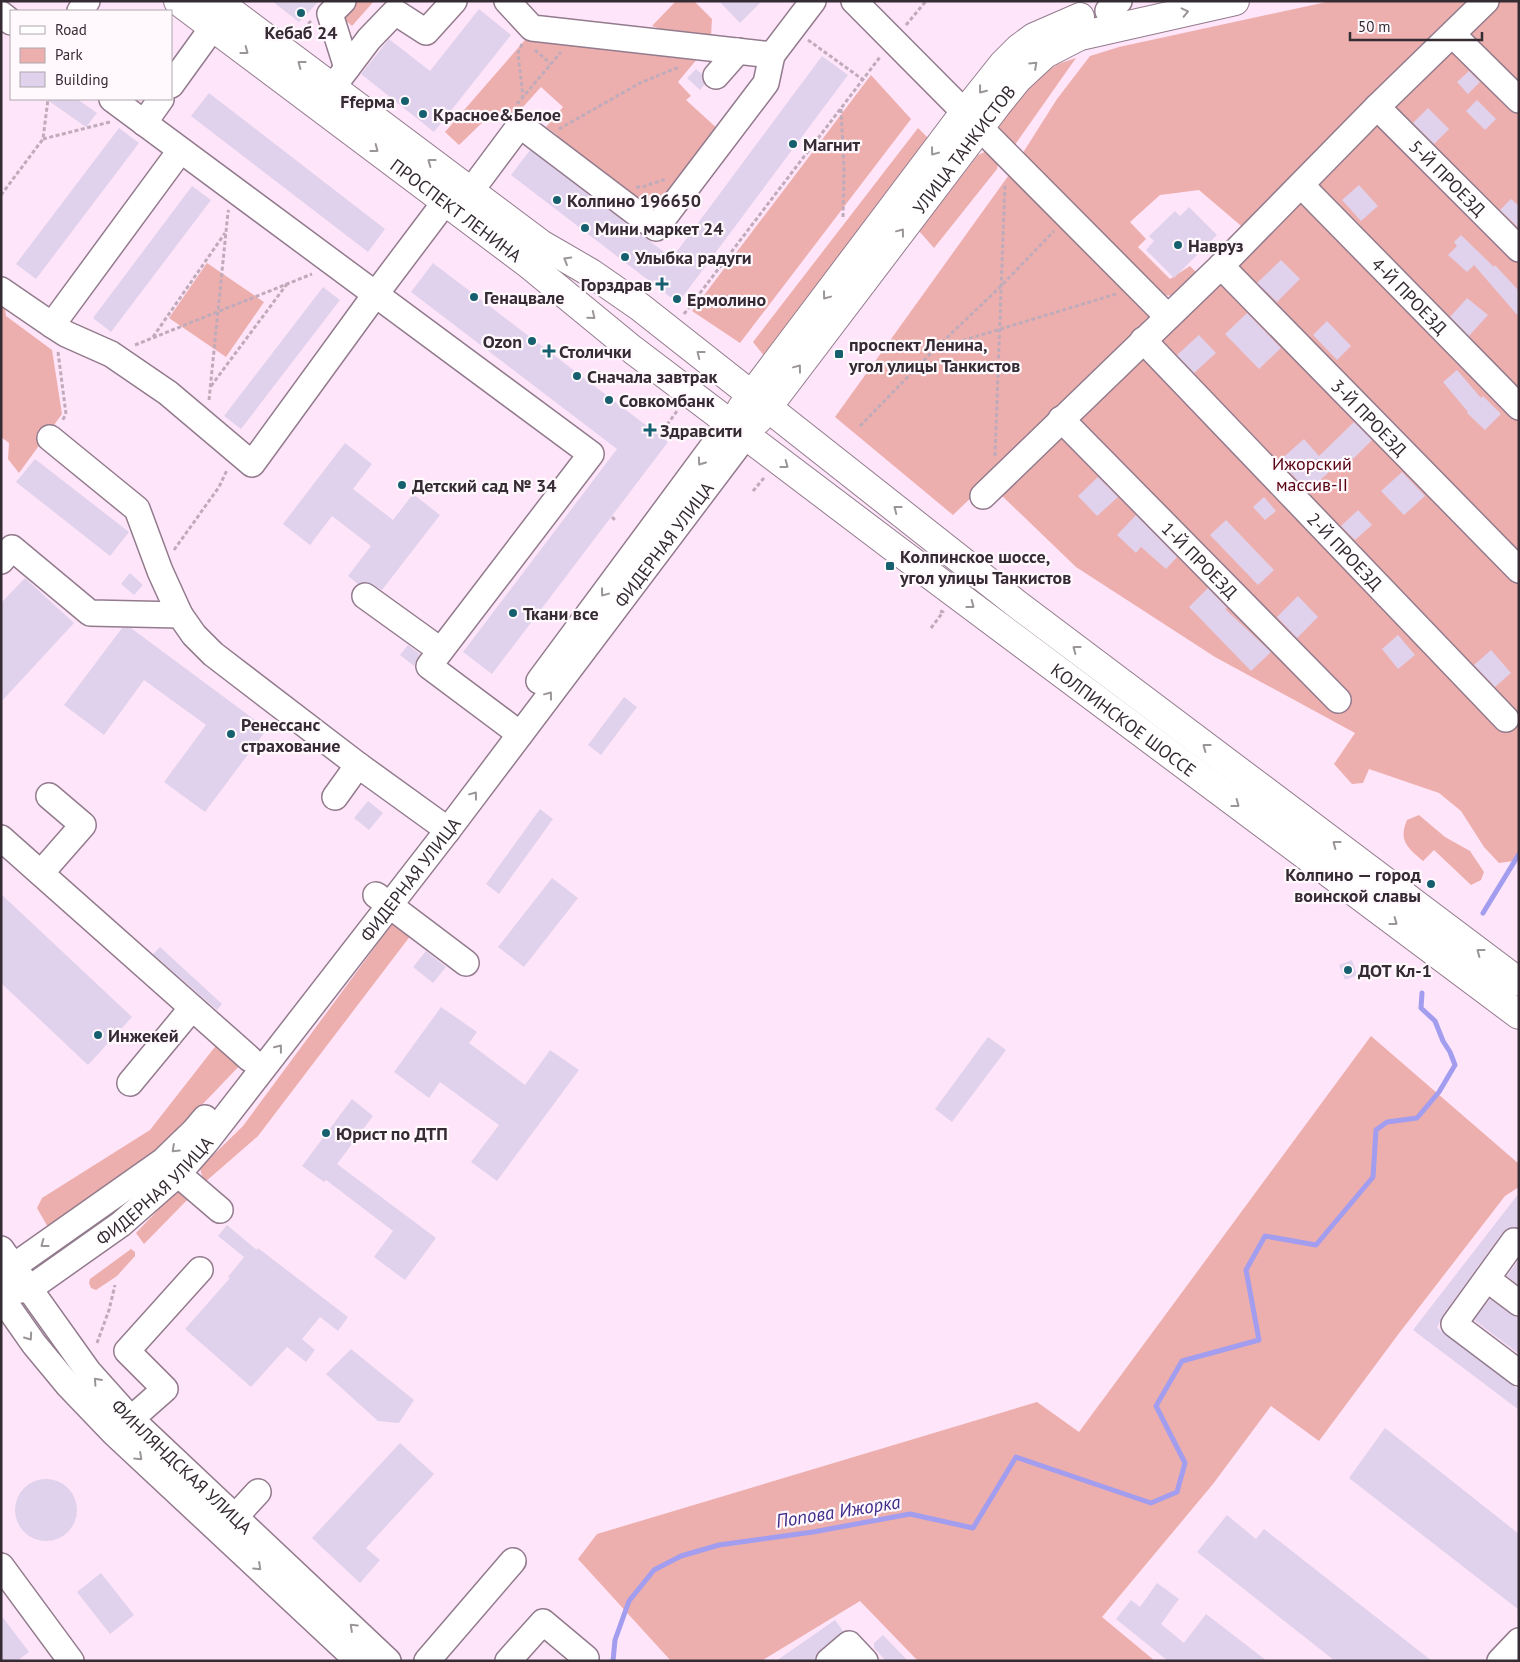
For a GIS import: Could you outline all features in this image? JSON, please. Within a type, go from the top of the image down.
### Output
[{"type":"main road","name":"ПРОСПЕКТ ЛЕНИНА","points":[[178,1],[215,14],[339,78],[470,192],[541,244],[591,273],[640,307],[760,401]]},
{"type":"main road","name":"УЛИЦА ТАНКИСТОВ","points":[[760,401],[972,120],[1003,64],[1019,48],[1034,37],[1075,18],[1114,6],[1150,1]]},
{"type":"main road","name":"УЛИЦА ТАНКИСТОВ","points":[[972,120],[1045,54],[1080,36],[1235,1]]},
{"type":"main road","name":"ПРОСПЕКТ ЛЕНИНА","points":[[215,14],[445,202],[527,263],[634,350],[738,429]]},
{"type":"main road","name":"ФИДЕРНАЯ УЛИЦА","points":[[738,429],[760,401]]},
{"type":"main road","name":"КОЛПИНСКОЕ ШОССЕ","points":[[760,401],[1018,605],[1519,982]]},
{"type":"main road","name":"КОЛПИНСКОЕ ШОССЕ","points":[[738,429],[900,553],[1519,1015]]},
{"type":"street","points":[[339,78],[330,14],[343,1]]},
{"type":"street","points":[[339,78],[370,39],[395,12],[426,32],[454,1]]},
{"type":"street","points":[[506,1],[532,28],[772,54]]},
{"type":"street","points":[[470,192],[520,124],[656,228],[766,83],[772,54],[813,1]]},
{"type":"street","points":[[854,1],[1168,317]]},
{"type":"street","points":[[989,490],[1221,266],[1377,107],[1486,1]]},
{"type":"street","points":[[172,83],[215,14]]},
{"type":"street","points":[[1453,35],[1519,100]]},
{"type":"street","points":[[716,76],[738,51]]},
{"type":"street","points":[[113,100],[591,454],[429,666],[513,729]]},
{"type":"street","points":[[139,119],[160,100]]},
{"type":"street","name":"5-Й ПРОЕЗД","points":[[1377,107],[1519,248]]},
{"type":"street","points":[[59,330],[180,151]]},
{"type":"street","name":"4-Й ПРОЕЗД","points":[[1301,185],[1519,408]]},
{"type":"street","points":[[1,290],[59,330],[111,354],[168,393],[252,464],[445,202]]},
{"type":"street","name":"3-Й ПРОЕЗД","points":[[1221,266],[1519,570]]},
{"type":"street","name":"2-Й ПРОЕЗД","points":[[1143,340],[1506,719]]},
{"type":"street","name":"1-Й ПРОЕЗД","points":[[1061,420],[1338,700]]},
{"type":"street","name":"ФИДЕРНАЯ УЛИЦА","points":[[1,1293],[29,1289],[121,1224],[178,1174],[206,1142],[383,900],[738,429]]},
{"type":"street","points":[[50,438],[137,509],[160,571],[180,615],[194,635],[213,654],[358,765],[441,824]]},
{"type":"street","points":[[1,561],[12,548],[90,613],[180,615]]},
{"type":"street","points":[[365,596],[440,650]]},
{"type":"street","points":[[335,797],[358,765]]},
{"type":"street","points":[[41,873],[83,825],[49,796]]},
{"type":"street","points":[[1,838],[250,1059]]},
{"type":"street","points":[[383,900],[466,963]]},
{"type":"street","name":"ФИДЕРНАЯ УЛИЦА","points":[[1,1288],[7,1258],[163,1161],[194,1131],[250,1059],[383,900]]},
{"type":"street","points":[[130,1083],[192,1008]]},
{"type":"street","points":[[178,1174],[220,1210]]},
{"type":"street","points":[[1519,1244],[1514,1241],[1454,1324],[1519,1373]]},
{"type":"street","name":"ФИНЛЯНДСКАЯ УЛИЦА","points":[[7,1258],[88,1371],[131,1419],[388,1661]]},
{"type":"street","points":[[131,1419],[165,1388],[127,1351],[200,1270]]},
{"type":"street","points":[[1487,1279],[1519,1303]]},
{"type":"street","name":"ФИНЛЯНДСКАЯ УЛИЦА","points":[[1,1297],[34,1344],[68,1385],[114,1433],[358,1661]]},
{"type":"street","points":[[235,1517],[258,1492]]},
{"type":"street","points":[[427,1661],[513,1561]]},
{"type":"street","points":[[1,1566],[71,1661]]},
{"type":"street","points":[[508,1661],[544,1622],[586,1658]]},
{"type":"street","points":[[1500,1661],[1519,1641]]},
{"type":"street","points":[[829,1661],[849,1644],[865,1661]]},
{"type":"path","points":[[683,315],[892,40],[926,1]]},
{"type":"path","points":[[792,28],[862,79]]},
{"type":"path","points":[[520,124],[516,104],[578,33]]},
{"type":"path","points":[[523,97],[518,53],[524,41]]},
{"type":"path","points":[[541,140],[640,83],[704,56],[712,48]]},
{"type":"path","points":[[1,195],[42,139],[48,100]]},
{"type":"path","points":[[841,107],[844,218]]},
{"type":"path","points":[[42,139],[139,119]]},
{"type":"path","points":[[989,490],[1006,174]]},
{"type":"path","points":[[633,187],[642,187],[671,178]]},
{"type":"path","points":[[206,425],[228,212],[240,195]]},
{"type":"path","points":[[860,426],[935,349],[1001,286],[1068,216]]},
{"type":"path","points":[[152,338],[226,233]]},
{"type":"path","points":[[111,354],[334,265]]},
{"type":"path","points":[[210,388],[287,284]]},
{"type":"path","points":[[935,349],[1138,287]]},
{"type":"path","points":[[50,438],[66,414],[57,352],[59,330]]},
{"type":"path","points":[[667,425],[680,407]]},
{"type":"path","points":[[160,571],[219,487],[230,464],[252,464]]},
{"type":"path","points":[[612,517],[615,520]]},
{"type":"path","points":[[97,1343],[109,1310],[115,1285]]},
{"type":"green space","points":[[354,1],[374,1],[352,26],[341,16]]},
{"type":"green space","points":[[676,1],[694,1],[712,19],[711,36],[669,32],[652,26]]},
{"type":"green space","points":[[1331,1],[1479,1],[1246,230],[1199,190],[1160,195],[1130,222],[1146,239],[1138,247],[1170,279],[1190,266],[1202,278],[1182,296],[1154,295],[1019,159],[1057,99],[1090,56],[1119,47]]},
{"type":"green space","name":"Ижорский массив-II","points":[[1496,1],[1519,1],[1519,851],[1513,861],[1499,863],[1484,847],[1461,811],[1439,793],[1369,769],[1363,783],[1352,784],[1334,764],[1355,733],[1215,657],[1076,567],[999,493]]},
{"type":"green space","points":[[532,32],[702,53],[678,82],[691,96],[686,100],[720,131],[653,213],[560,145],[557,135],[546,127],[563,107],[541,87],[514,117],[487,118],[459,145],[445,132]]},
{"type":"green space","points":[[1076,58],[1012,149],[992,131],[1038,77],[1058,64]]},
{"type":"green space","points":[[871,75],[911,119],[740,343],[692,311]]},
{"type":"green space","points":[[918,128],[931,141],[765,357],[753,342]]},
{"type":"green space","points":[[987,151],[999,158],[997,169],[934,248],[919,231],[978,155]]},
{"type":"green space","points":[[1011,172],[1157,319],[953,515],[835,417]]},
{"type":"green space","points":[[207,263],[264,302],[226,357],[169,318]]},
{"type":"green space","points":[[1,296],[4,298],[6,316],[52,350],[62,414],[19,473],[8,459],[9,443],[1,437]]},
{"type":"green space","points":[[1419,815],[1445,837],[1470,851],[1484,872],[1481,880],[1471,885],[1434,850],[1423,861],[1409,848],[1404,839],[1404,827],[1407,820]]},
{"type":"green space","points":[[392,924],[411,935],[258,1136],[204,1183],[200,1168],[243,1126]]},
{"type":"green space","points":[[1371,1036],[1519,1164],[1519,1187],[1505,1196],[1319,1441],[1271,1406],[1213,1484],[1102,1617],[1155,1661],[918,1661],[860,1601],[761,1661],[671,1661],[578,1559],[597,1534],[1037,1402],[1079,1432]]},
{"type":"green space","points":[[218,1043],[243,1062],[157,1152],[49,1229],[37,1208],[42,1198],[150,1130]]},
{"type":"green space","points":[[176,1191],[191,1196],[144,1244],[136,1233]]},
{"type":"green space","points":[[131,1249],[135,1252],[135,1256],[117,1276],[96,1290],[91,1288],[90,1279]]},
{"type":"building","points":[[272,1],[319,1],[299,22]]},
{"type":"building","points":[[719,1],[762,1],[740,23]]},
{"type":"building","points":[[479,9],[511,35],[434,132],[361,74],[389,39],[430,71]]},
{"type":"building","points":[[822,56],[848,75],[678,303],[511,175],[530,150],[672,258]]},
{"type":"building","points":[[696,69],[702,74],[702,80],[705,84],[700,90],[687,78]]},
{"type":"building","points":[[1469,71],[1480,82],[1468,94],[1457,82]]},
{"type":"building","points":[[209,93],[385,229],[368,252],[191,116]]},
{"type":"building","points":[[47,100],[78,100],[97,113],[86,127]]},
{"type":"building","points":[[1477,100],[1496,119],[1485,130],[1466,111]]},
{"type":"building","points":[[1428,108],[1449,129],[1434,144],[1413,123]]},
{"type":"building","points":[[119,128],[139,143],[36,279],[16,264]]},
{"type":"building","points":[[1359,185],[1378,206],[1361,221],[1342,200]]},
{"type":"building","points":[[192,186],[211,200],[111,332],[93,318]]},
{"type":"building","points":[[1511,199],[1519,206],[1519,228],[1500,210]]},
{"type":"building","name":"Навруз","points":[[1189,207],[1217,235],[1174,278],[1146,250],[1154,241],[1149,236],[1175,211],[1180,216]]},
{"type":"building","points":[[1461,235],[1494,267],[1495,265],[1519,291],[1519,317],[1474,265],[1467,272],[1448,255],[1457,246],[1454,242]]},
{"type":"building","points":[[1281,260],[1300,279],[1277,302],[1257,283]]},
{"type":"building","points":[[433,263],[668,442],[492,674],[463,652],[617,449],[411,292]]},
{"type":"building","points":[[323,287],[340,300],[241,429],[224,416]]},
{"type":"building","points":[[1467,298],[1488,315],[1469,336],[1450,317]]},
{"type":"building","points":[[1247,313],[1281,348],[1259,369],[1225,334]]},
{"type":"building","points":[[1327,321],[1351,346],[1337,360],[1313,335]]},
{"type":"building","points":[[1199,335],[1216,353],[1194,373],[1177,355]]},
{"type":"building","points":[[1457,370],[1481,398],[1483,396],[1501,414],[1485,430],[1467,413],[1443,382]]},
{"type":"building","points":[[1354,422],[1372,440],[1353,459],[1348,455],[1308,491],[1279,461],[1304,439],[1319,456]]},
{"type":"building","points":[[345,443],[372,464],[353,489],[393,520],[413,494],[440,515],[382,590],[367,582],[358,584],[348,576],[371,546],[332,516],[310,545],[283,524]]},
{"type":"building","points":[[35,459],[129,532],[110,556],[16,482]]},
{"type":"building","points":[[1402,472],[1425,496],[1404,515],[1381,491]]},
{"type":"building","points":[[1098,477],[1118,497],[1097,516],[1078,496]]},
{"type":"building","points":[[1264,497],[1276,511],[1265,520],[1253,507]]},
{"type":"building","points":[[1358,510],[1372,525],[1355,540],[1341,526]]},
{"type":"building","points":[[1136,515],[1177,557],[1166,569],[1141,547],[1136,553],[1117,535]]},
{"type":"building","points":[[1226,520],[1274,570],[1258,585],[1210,535]]},
{"type":"building","points":[[130,573],[143,585],[134,595],[121,584]]},
{"type":"building","points":[[25,578],[74,623],[1,702],[1,603]]},
{"type":"building","points":[[1208,588],[1227,608],[1225,609],[1271,652],[1251,671],[1189,607]]},
{"type":"building","points":[[1298,596],[1318,617],[1297,638],[1277,617]]},
{"type":"building","points":[[122,628],[131,628],[267,729],[205,812],[164,782],[206,725],[144,680],[104,735],[64,705]]},
{"type":"building","points":[[1398,635],[1415,655],[1398,669],[1382,649]]},
{"type":"building","points":[[408,645],[420,654],[414,666],[400,655]]},
{"type":"building","points":[[1491,650],[1511,673],[1495,687],[1474,665]]},
{"type":"building","points":[[624,697],[637,707],[601,755],[588,745]]},
{"type":"building","points":[[368,801],[383,813],[369,830],[354,818]]},
{"type":"building","points":[[540,809],[553,819],[499,894],[486,884]]},
{"type":"building","points":[[552,878],[578,898],[524,967],[498,947]]},
{"type":"building","points":[[1,894],[132,1017],[88,1065],[1,983]]},
{"type":"building","points":[[160,947],[222,1004],[217,1010],[153,954]]},
{"type":"building","points":[[426,951],[446,967],[433,983],[413,967]]},
{"type":"building","name":"ДОТ Кл-1","points":[[1352,960],[1357,975],[1345,980],[1339,965]]},
{"type":"building","points":[[441,1007],[477,1032],[469,1043],[525,1085],[550,1050],[579,1070],[497,1181],[471,1162],[499,1125],[440,1082],[429,1098],[394,1072]]},
{"type":"building","points":[[988,1037],[1006,1050],[952,1122],[935,1109]]},
{"type":"building","points":[[352,1099],[373,1116],[337,1164],[436,1238],[405,1280],[374,1257],[393,1231],[326,1180],[324,1182],[302,1166]]},
{"type":"building","points":[[1519,1193],[1519,1228],[1508,1228],[1502,1233],[1442,1316],[1437,1328],[1519,1390],[1519,1410],[1413,1330]]},
{"type":"building","points":[[227,1225],[257,1250],[258,1248],[348,1317],[338,1331],[320,1317],[302,1339],[315,1350],[306,1362],[287,1347],[251,1387],[185,1329],[230,1278],[228,1277],[244,1257],[218,1236]]},
{"type":"building","points":[[1519,1259],[1519,1285],[1507,1276]]},
{"type":"building","points":[[1490,1299],[1510,1314],[1519,1317],[1519,1354],[1474,1320]]},
{"type":"building","points":[[351,1349],[414,1400],[399,1423],[378,1421],[326,1374]]},
{"type":"building","points":[[1385,1428],[1519,1534],[1519,1610],[1349,1478]]},
{"type":"building","points":[[400,1443],[434,1474],[366,1548],[380,1560],[360,1583],[312,1538]]},
{"type":"building","points":[[46,1479],[63,1484],[68,1488],[72,1493],[77,1510],[72,1527],[68,1532],[63,1536],[46,1541],[29,1536],[24,1532],[20,1527],[15,1510],[20,1493],[24,1488],[29,1484]]},
{"type":"building","points":[[1227,1515],[1256,1539],[1264,1529],[1432,1661],[1335,1661],[1197,1552]]},
{"type":"building","points":[[101,1573],[134,1615],[110,1634],[77,1592]]},
{"type":"building","points":[[1157,1583],[1179,1599],[1161,1624],[1184,1643],[1206,1614],[1267,1661],[1168,1661],[1116,1619],[1131,1600],[1140,1607]]},
{"type":"building","points":[[1,1615],[29,1652],[17,1661],[1,1661]]},
{"type":"building","points":[[835,1620],[843,1631],[820,1650],[815,1661],[776,1661]]},
{"type":"building","points":[[883,1635],[908,1661],[886,1661],[874,1648],[874,1643]]},
{"type":"waterway","name":"Попова Ижорка","points":[[1483,913],[1519,854]]},
{"type":"waterway","name":"Попова Ижорка","points":[[613,1661],[615,1640],[629,1601],[654,1570],[681,1556],[719,1545],[813,1532],[910,1514],[973,1528],[1016,1457],[1151,1503],[1177,1492],[1185,1463],[1156,1406],[1182,1361],[1259,1340],[1246,1270],[1265,1236],[1316,1245],[1373,1177],[1376,1130],[1387,1122],[1417,1118],[1439,1092],[1455,1065],[1435,1021],[1421,1008],[1422,993]]},
{"type":"place","name":"Кебаб 24","points":[[301,13]]},
{"type":"place","name":"Ffерма","points":[[405,101]]},
{"type":"place","name":"Красное&Белое","points":[[423,114]]},
{"type":"place","name":"Магнит","points":[[793,144]]},
{"type":"place","name":"Колпино 196650","points":[[557,200]]},
{"type":"place","name":"Мини маркет 24","points":[[585,228]]},
{"type":"place","name":"Навруз","points":[[1178,245]]},
{"type":"place","name":"Улыбка радуги","points":[[625,257]]},
{"type":"place","name":"Горздрав","points":[[662,284]]},
{"type":"place","name":"Генацвале","points":[[474,297]]},
{"type":"place","name":"Ермолино","points":[[677,299]]},
{"type":"place","name":"Ozon","points":[[532,341]]},
{"type":"place","name":"Столички","points":[[549,351]]},
{"type":"place","name":"проспект Ленина, угол улицы Танкистов","points":[[839,354]]},
{"type":"place","name":"Сначала завтрак","points":[[577,376]]},
{"type":"place","name":"Совкомбанк","points":[[609,400]]},
{"type":"place","name":"Здравсити","points":[[650,430]]},
{"type":"place","name":"Детский сад № 34","points":[[402,485]]},
{"type":"place","name":"Колпинское шоссе, угол улицы Танкистов","points":[[890,566]]},
{"type":"place","name":"Ткани все","points":[[513,613]]},
{"type":"place","name":"Ренессанс страхование","points":[[231,734]]},
{"type":"place","name":"Колпино — город воинской славы","points":[[1431,884]]},
{"type":"place","name":"ДОТ Кл-1","points":[[1348,970]]},
{"type":"place","name":"Инжекей","points":[[98,1035]]},
{"type":"place","name":"Юрист по ДТП","points":[[326,1133]]}]
